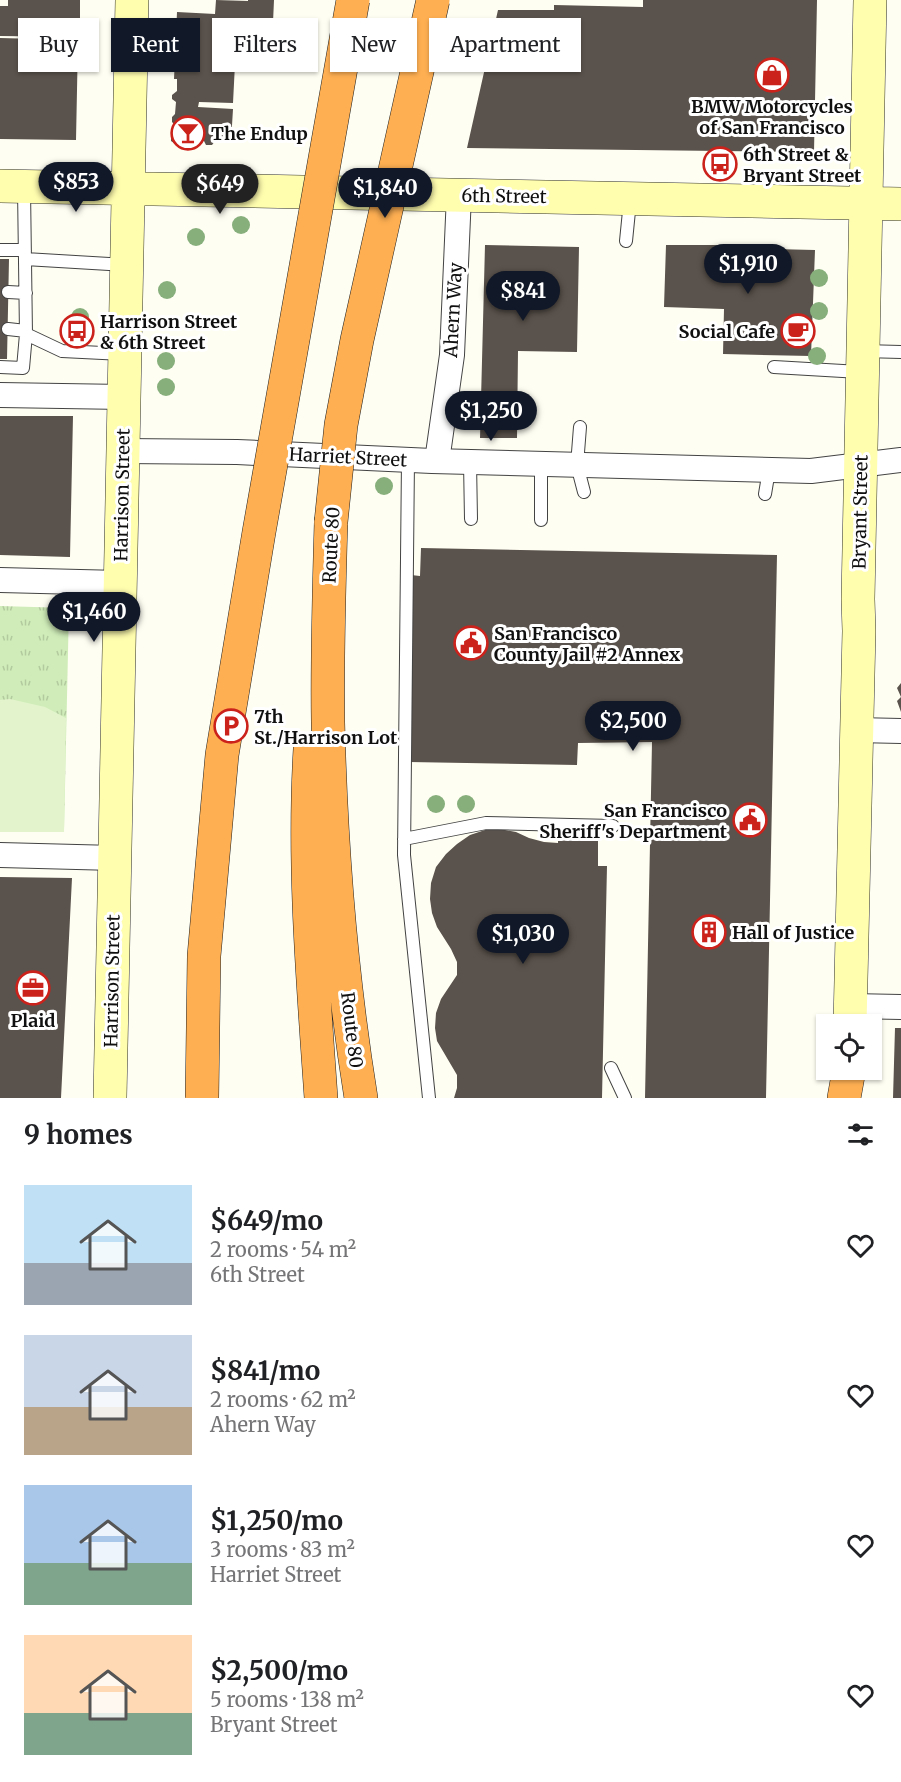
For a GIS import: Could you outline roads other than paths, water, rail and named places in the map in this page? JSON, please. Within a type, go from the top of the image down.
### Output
[{"type":"highway","points":[[202,1098],[204,957],[222,755],[353,0]]},
{"type":"highway","name":"Route 80","points":[[361,1098],[339,919],[332,800],[328,722],[331,522],[341,424],[357,340],[433,0]]},
{"type":"highway","points":[[321,1098],[310,944],[307,860],[314,698],[331,522]]},
{"type":"highway","points":[[844,1098],[847,1080]]},
{"type":"main road","name":"Harrison Street","points":[[110,1098],[132,0]]},
{"type":"main road","name":"Bryant Street","points":[[850,1014],[870,0]]},
{"type":"main road","name":"6th Street","points":[[12,186],[901,204]]},
{"type":"main road","points":[[849,1080],[849,1098]]},
{"type":"street","name":"Ahern Way","points":[[437,461],[452,355],[459,195]]},
{"type":"street","points":[[0,395],[124,397]]},
{"type":"street","name":"Harriet Street","points":[[123,451],[237,452],[437,461],[812,471],[901,460]]},
{"type":"street","points":[[0,580],[120,583]]},
{"type":"street","points":[[856,730],[901,731]]},
{"type":"street","points":[[0,855],[115,858]]},
{"type":"street","points":[[856,1014],[901,1007]]},
{"type":"lane","points":[[0,367],[23,368],[26,332],[25,255],[12,186]]},
{"type":"lane","points":[[626,241],[630,198]]},
{"type":"lane","points":[[0,250],[25,255],[126,265]]},
{"type":"lane","points":[[9,292],[26,293]]},
{"type":"lane","points":[[8,329],[26,332],[62,351],[125,354]]},
{"type":"lane","points":[[774,367],[863,362],[901,352]]},
{"type":"lane","points":[[580,427],[578,465],[584,492]]},
{"type":"lane","points":[[408,460],[404,855],[429,1098]]},
{"type":"lane","points":[[470,462],[471,519]]},
{"type":"lane","points":[[540,464],[541,520]]},
{"type":"lane","points":[[765,494],[769,470]]},
{"type":"lane","points":[[404,839],[486,823],[613,826]]},
{"type":"lane","points":[[611,1068],[625,1098]]},
{"type":"place","name":"BMW Motorcycles of San Francisco","points":[[772,75]]},
{"type":"place","name":"The Endup","points":[[188,133]]},
{"type":"place","name":"6th Street & Bryant Street","points":[[720,164]]},
{"type":"place","name":"Harrison Street & 6th Street","points":[[77,331]]},
{"type":"place","name":"Social Cafe","points":[[798,331]]},
{"type":"place","name":"San Francisco County Jail #2 Annex","points":[[471,643]]},
{"type":"place","name":"7th St./Harrison Lot","points":[[231,726]]},
{"type":"place","name":"San Francisco Sheriff's Department","points":[[750,820]]},
{"type":"place","name":"Hall of Justice","points":[[709,932]]},
{"type":"place","name":"Plaid","points":[[33,988]]}]
